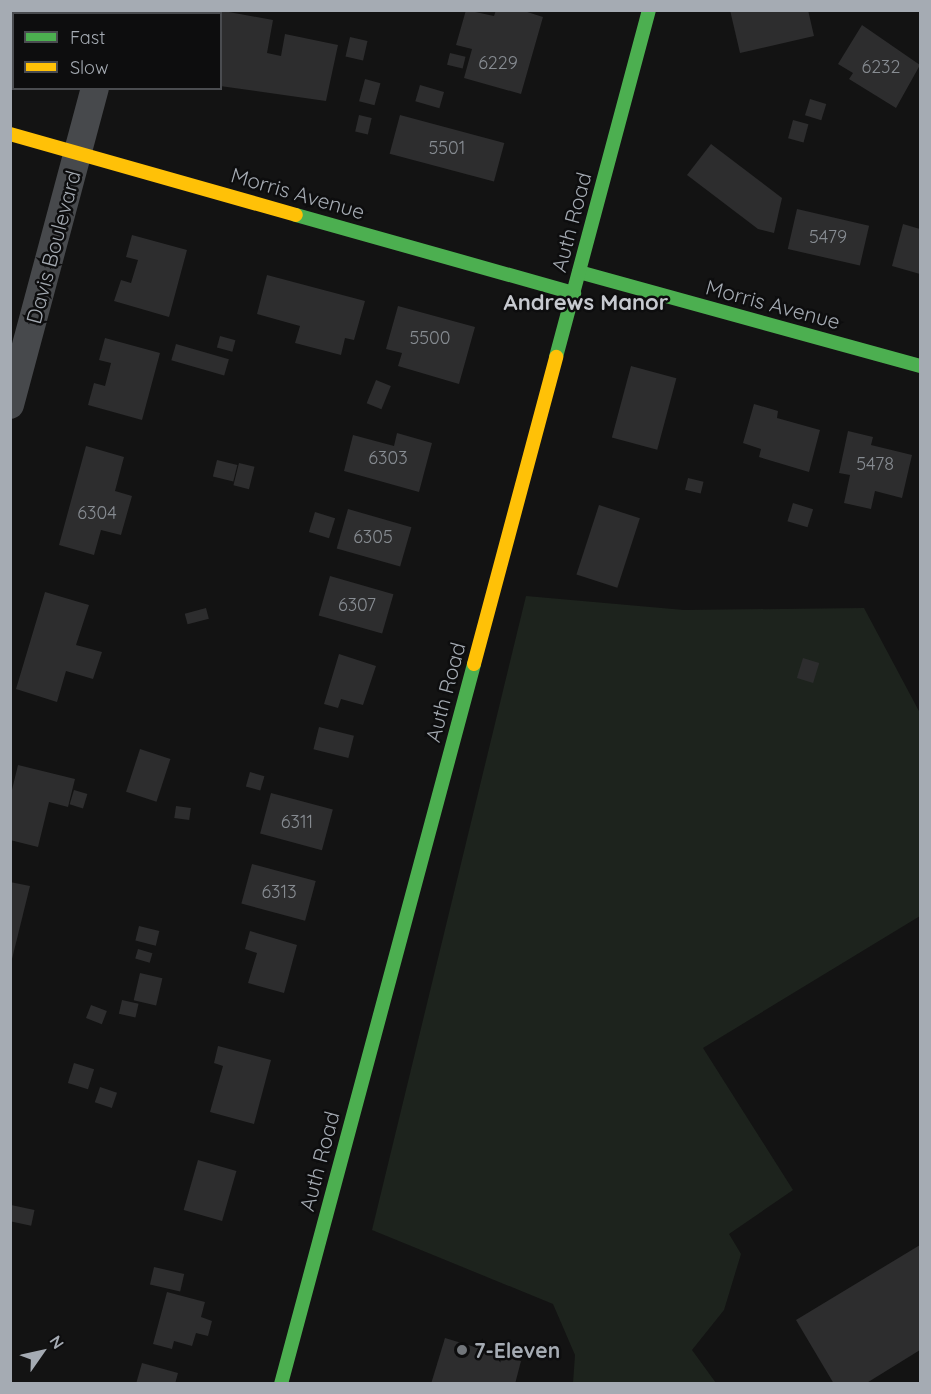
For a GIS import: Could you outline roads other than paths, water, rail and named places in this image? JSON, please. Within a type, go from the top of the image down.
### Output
[{"type":"main road","name":"Auth Road","points":[[281,1383],[649,10]]},
{"type":"main road","name":"Morris Avenue","points":[[10,134],[574,293]]},
{"type":"main road","name":"Morris Avenue","points":[[579,272],[921,366]]},
{"type":"street","name":"Davis Boulevard","points":[[10,405],[94,90]]},
{"type":"place","name":"7-Eleven","points":[[462,1350]]},
{"type":"district","name":"Andrews Manor","points":[[586,303]]}]
